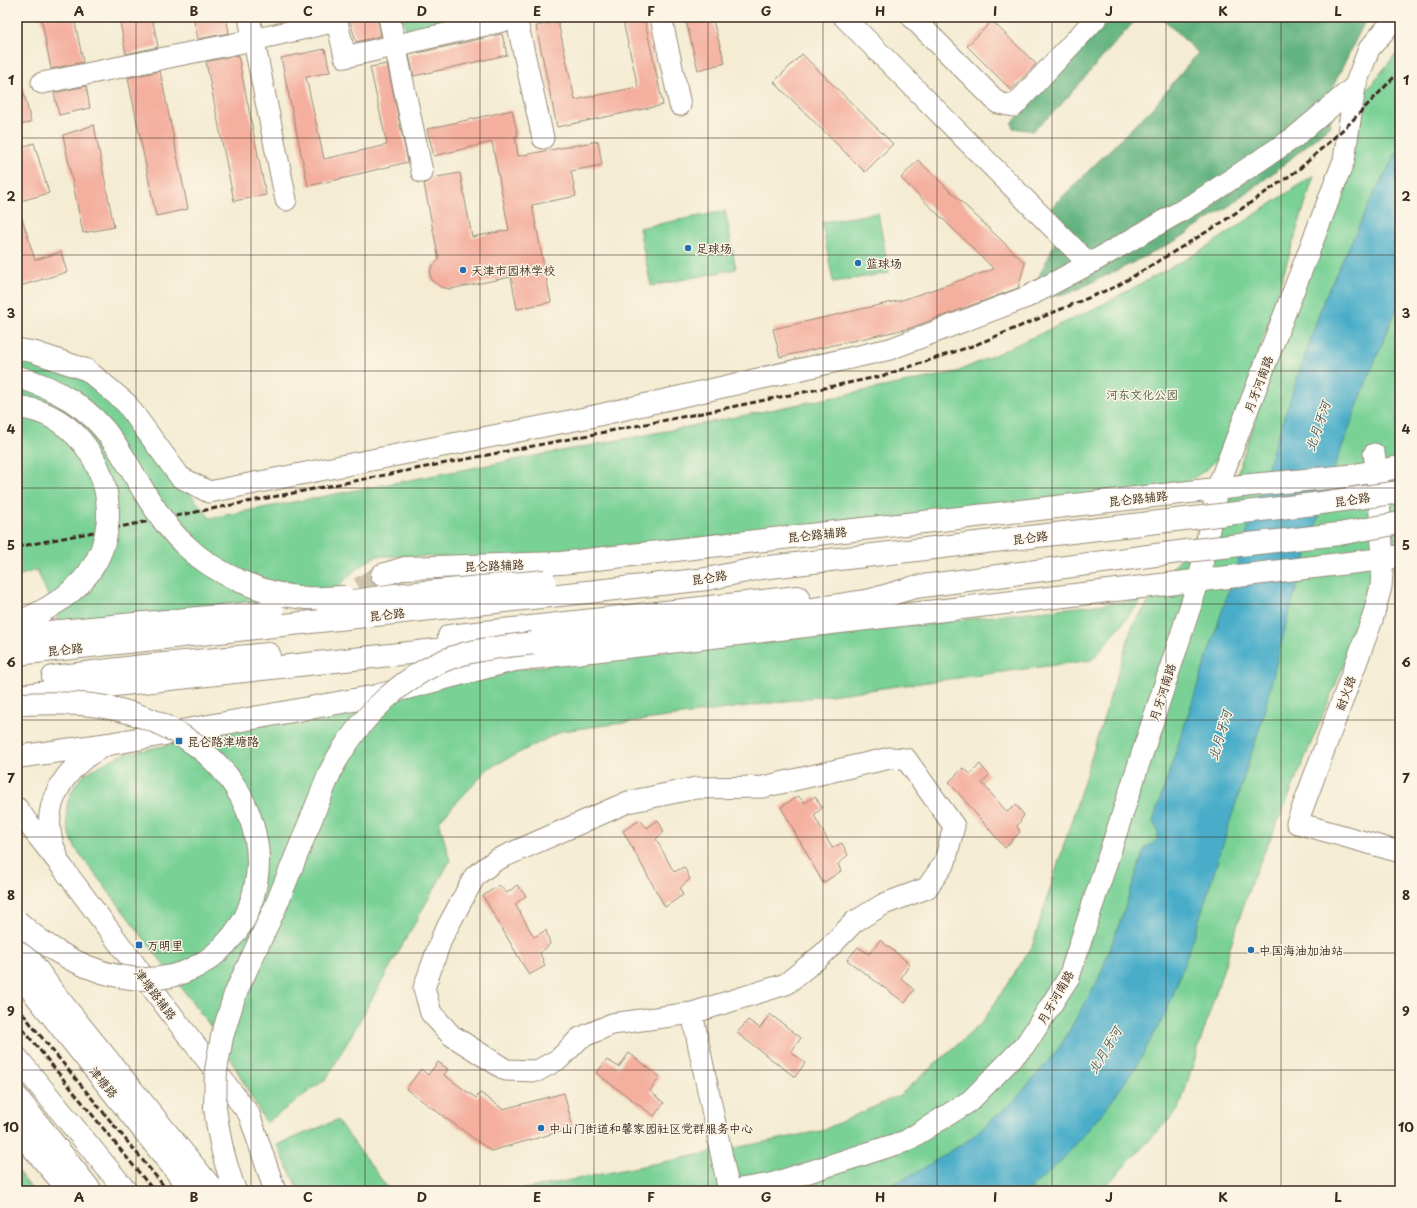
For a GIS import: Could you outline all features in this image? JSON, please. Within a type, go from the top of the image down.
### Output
[{"type":"main road","points":[[17,377],[29,380],[56,392],[79,405],[97,421],[113,440],[156,511],[185,545],[204,560],[224,572],[266,591],[298,597],[322,598],[395,595],[708,567],[762,568]]},
{"type":"main road","points":[[17,407],[43,412],[55,419],[74,433],[89,450],[103,478],[106,490],[108,515],[103,546],[89,573],[82,582],[61,601],[40,613],[17,623]]},
{"type":"main road","name":"昆仑路辅路","points":[[382,575],[405,568],[561,563],[1251,485],[1348,476],[1376,462]]},
{"type":"main road","points":[[1376,462],[1400,466]]},
{"type":"main road","name":"昆仑路","points":[[17,654],[707,579],[762,568],[1314,504],[1400,492]]},
{"type":"main road","points":[[17,681],[143,666],[398,641],[853,591],[915,587],[1186,551],[1339,534],[1400,523]]},
{"type":"main road","points":[[17,756],[109,744],[376,696],[514,660],[1392,558]]},
{"type":"main road","points":[[235,1191],[224,1162],[218,1135],[215,1107],[216,1070],[222,1037],[235,994],[275,908],[331,770],[352,737],[378,706],[406,682],[419,674],[441,662],[464,654],[533,643],[755,618],[871,600],[915,587]]},
{"type":"main road","points":[[17,635],[308,608],[395,595]]},
{"type":"main road","points":[[17,697],[41,693],[458,647],[533,643]]},
{"type":"main road","points":[[17,704],[51,703],[92,705],[119,710],[160,723],[181,735],[202,749],[220,767],[243,798],[252,821],[257,844],[259,864],[256,886],[243,922],[229,940],[215,955],[202,964],[184,972],[160,978],[138,980],[102,973],[82,965],[39,941],[17,921]]},
{"type":"main road","points":[[17,942],[57,998],[214,1191]]},
{"type":"main road","name":"津塘路","points":[[17,972],[192,1191]]},
{"type":"main road","points":[[17,1058],[126,1191]]},
{"type":"main road","points":[[20,1102],[91,1191]]},
{"type":"street","points":[[249,17],[286,200]]},
{"type":"street","points":[[389,17],[422,172]]},
{"type":"street","points":[[42,82],[254,40],[336,19],[345,57],[518,17],[543,138]]},
{"type":"street","points":[[661,17],[680,105]]},
{"type":"street","points":[[844,17],[1089,264]]},
{"type":"street","points":[[912,17],[998,103],[1014,106],[1097,17]]},
{"type":"street","name":"月牙河南路","points":[[729,1191],[771,1184],[906,1141],[970,1101],[1026,1044],[1070,977],[1199,580],[1217,489],[1344,160],[1356,86],[1369,49],[1396,17]]},
{"type":"street","points":[[17,349],[34,352],[87,370],[126,403],[180,477],[208,492],[590,417],[890,349],[1027,297],[1089,264],[1207,196],[1295,137],[1356,86]]},
{"type":"street","name":"耐火路","points":[[1376,462],[1392,558],[1381,587],[1372,620],[1297,823],[1400,852]]},
{"type":"street","points":[[63,868],[50,835],[51,809],[55,796],[60,786],[74,767],[93,751],[109,744]]},
{"type":"street","points":[[890,758],[906,759],[954,826],[945,862],[927,888],[884,904],[854,922],[824,954],[786,984],[692,1013],[612,1024],[580,1038],[559,1059],[537,1071],[506,1070],[451,1035],[431,1013],[424,988],[442,937],[475,876],[496,860],[628,802],[696,788],[763,787],[890,758]]},
{"type":"street","name":"津塘路辅路","points":[[17,808],[25,824],[63,868],[179,1024],[249,1114],[275,1191]]},
{"type":"street","points":[[692,1013],[729,1191]]},
{"type":"street","points":[[17,1130],[69,1191]]},
{"type":"green space","points":[[403,17],[493,17],[407,37]]},
{"type":"green space","points":[[1112,17],[1138,17],[1058,108],[1033,131],[1013,128],[1012,123]]},
{"type":"green space","points":[[1161,17],[1367,17],[1334,84],[1330,126],[1277,170],[1229,206],[1177,240],[1070,293],[1028,300],[1061,229],[1047,212],[1153,107],[1198,53]]},
{"type":"green space","points":[[1400,49],[1400,531],[1286,803],[1251,882],[1179,1109],[1101,1191],[515,1191],[821,1131],[900,1095],[981,1024],[1032,947],[1133,624],[1234,483],[1362,96]]},
{"type":"green space","name":"河东文化公园","points":[[1314,175],[1230,446],[1208,468],[1178,489],[508,558],[376,556],[355,570],[338,587],[260,603],[60,623],[37,570],[17,576],[17,353],[91,383],[112,399],[210,518],[682,428],[957,372],[1096,308],[1201,251]]},
{"type":"green space","name":"足球场","points":[[725,211],[736,269],[651,286],[639,228]]},
{"type":"green space","points":[[878,213],[889,273],[833,282],[822,222]]},
{"type":"green space","points":[[1142,600],[1092,660],[562,731],[489,768],[439,821],[450,861],[327,1078],[266,1123],[218,1036],[76,849],[68,829],[66,814],[67,806],[76,784],[91,770],[124,754],[349,708],[494,673],[576,661]]},
{"type":"green space","points":[[337,1120],[390,1191],[299,1191],[277,1145]]},
{"type":"green space","points":[[17,1170],[33,1191],[17,1191]]},
{"type":"water","name":"北月牙河","points":[[1400,146],[1400,301],[1369,375],[1336,463],[1290,609],[1262,720],[1194,936],[1167,1011],[1137,1065],[1108,1106],[1065,1157],[1028,1191],[876,1191],[916,1173],[967,1141],[1015,1100],[1060,1047],[1099,978],[1145,848],[1158,838],[1158,832],[1153,821],[1228,593],[1272,453],[1324,299],[1376,190]]},
{"type":"building","points":[[41,17],[74,17],[83,62],[51,69]]},
{"type":"building","points":[[119,17],[152,17],[158,47],[126,54]]},
{"type":"building","points":[[193,17],[226,17],[229,33],[198,39]]},
{"type":"building","points":[[349,17],[377,17],[381,36],[356,42]]},
{"type":"building","points":[[622,17],[644,17],[663,105],[557,127],[536,26],[558,22],[575,100],[638,87]]},
{"type":"building","points":[[685,17],[712,17],[725,63],[698,70]]},
{"type":"building","points":[[992,21],[1036,64],[1011,90],[967,46]]},
{"type":"building","points":[[502,34],[507,55],[414,76],[409,55]]},
{"type":"building","points":[[325,49],[330,72],[306,77],[324,159],[387,145],[370,67],[387,64],[408,162],[308,186],[281,58]]},
{"type":"building","points":[[802,54],[893,144],[865,172],[774,82]]},
{"type":"building","points":[[238,55],[266,195],[234,201],[206,62]]},
{"type":"building","points":[[160,71],[188,209],[156,216],[128,78]]},
{"type":"building","points":[[21,81],[31,122],[17,126],[17,82]]},
{"type":"building","points":[[86,86],[90,108],[59,115],[54,93]]},
{"type":"building","points":[[512,110],[518,136],[515,136],[518,156],[598,141],[602,165],[571,171],[576,196],[532,205],[551,302],[517,309],[511,277],[450,289],[441,287],[431,280],[430,273],[432,266],[439,260],[424,184],[432,178],[460,173],[472,237],[509,230],[492,142],[434,156],[427,129]]},
{"type":"building","points":[[94,125],[114,227],[83,233],[63,135]]},
{"type":"building","points":[[34,143],[49,193],[17,202],[17,149]]},
{"type":"building","points":[[918,160],[1025,263],[1018,288],[910,328],[780,357],[773,329],[902,300],[994,269],[901,178]]},
{"type":"building","points":[[17,212],[20,212],[35,260],[61,252],[67,272],[20,286],[17,277]]},
{"type":"building","points":[[980,764],[989,775],[982,783],[1007,812],[1016,805],[1024,815],[1017,826],[1020,832],[1005,848],[949,782],[963,768],[971,774]]},
{"type":"building","points":[[798,796],[805,803],[815,796],[822,808],[814,815],[832,848],[842,843],[848,855],[838,864],[841,871],[823,883],[781,807]]},
{"type":"building","points":[[640,820],[647,828],[658,820],[664,832],[656,839],[674,872],[684,867],[690,879],[680,888],[683,895],[665,907],[623,831]]},
{"type":"building","points":[[499,885],[507,893],[517,885],[526,896],[515,904],[534,937],[546,930],[550,944],[540,953],[545,966],[529,975],[483,896]]},
{"type":"building","points":[[880,940],[910,964],[901,978],[914,990],[905,1003],[847,960],[858,947],[869,954]]},
{"type":"building","points":[[770,1014],[801,1038],[791,1052],[805,1063],[795,1077],[737,1033],[748,1020],[760,1028]]},
{"type":"building","points":[[629,1053],[660,1077],[650,1091],[664,1103],[654,1116],[596,1073],[607,1060],[619,1067]]},
{"type":"building","points":[[438,1062],[448,1069],[444,1075],[476,1098],[480,1093],[503,1109],[564,1093],[573,1128],[491,1151],[406,1089],[421,1069],[428,1075]]},
{"type":"tunnel","points":[[331,605],[382,575]]},
{"type":"railway","points":[[17,547],[707,412],[882,376],[975,345],[1117,286],[1218,225],[1298,170],[1350,123],[1400,71]]},
{"type":"railway","points":[[17,1006],[168,1191]]},
{"type":"railway","points":[[17,1022],[154,1191]]},
{"type":"place","name":"足球场","points":[[688,248]]},
{"type":"place","name":"篮球场","points":[[858,263]]},
{"type":"place","name":"天津市园林学校","points":[[463,270]]},
{"type":"place","name":"昆仑路津塘路","points":[[179,741]]},
{"type":"place","name":"万明里","points":[[139,945]]},
{"type":"place","name":"中国海油加油站","points":[[1251,950]]},
{"type":"place","name":"中山门街道和馨家园社区党群服务中心","points":[[541,1128]]}]
